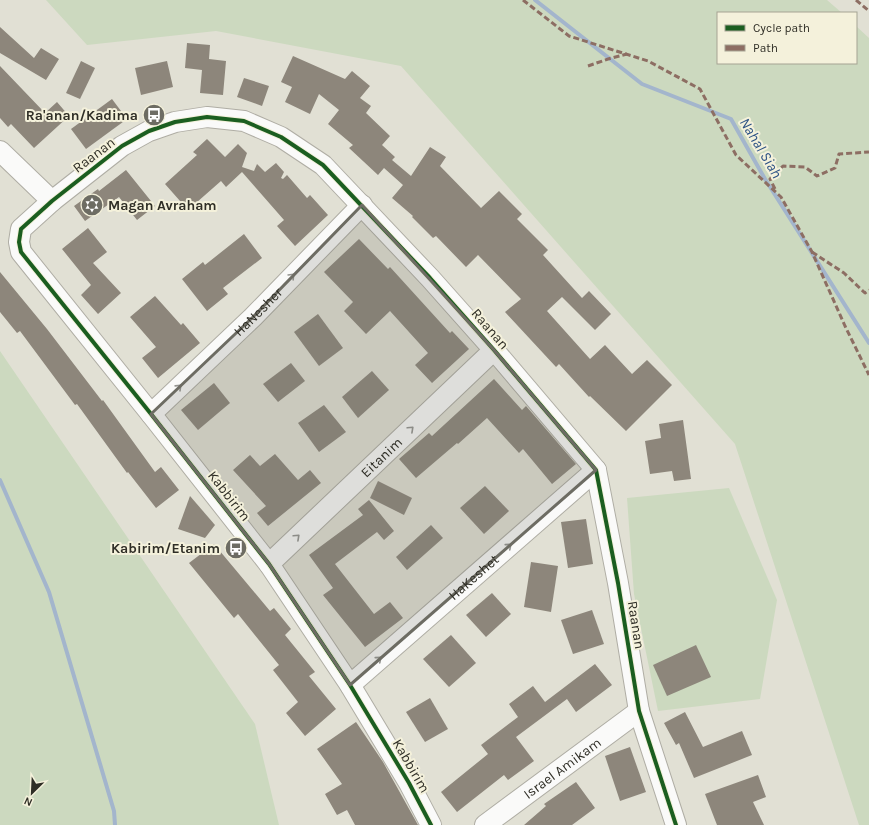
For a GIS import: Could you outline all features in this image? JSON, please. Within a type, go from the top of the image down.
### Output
[{"type":"street","name":"Raanan","points":[[52,200],[122,146],[149,131],[175,122],[207,117],[244,121],[281,137],[323,165],[430,278],[494,350],[596,470],[618,583],[639,711],[676,825]]},
{"type":"street","points":[[0,151],[52,200]]},
{"type":"street","name":"Kabbirim","points":[[52,200],[21,229],[19,242],[21,252],[269,564],[350,684],[409,783],[431,825]]},
{"type":"street","name":"HaNesher","points":[[151,414],[253,316],[362,205]]},
{"type":"street","name":"Eitanim","points":[[269,564],[494,350]]},
{"type":"street","name":"HaKeshet","points":[[350,684],[596,470]]},
{"type":"street","name":"Israel Amikam","points":[[485,825],[639,711]]},
{"type":"highlighted area","points":[[362,205],[494,350],[596,470],[350,685],[269,564],[151,414],[253,317]]},
{"type":"green space","points":[[46,0],[827,0],[841,12],[717,12],[717,64],[857,64],[857,27],[869,38],[869,825],[859,825],[735,444],[401,66],[216,31],[87,45]]},
{"type":"green space","points":[[0,351],[255,724],[279,825],[0,825]]},
{"type":"green space","points":[[729,488],[777,600],[760,699],[658,711],[634,594],[627,498]]},
{"type":"building","points":[[0,27],[34,58],[41,48],[59,59],[46,80],[0,53]]},
{"type":"building","points":[[187,43],[210,45],[209,59],[226,61],[223,95],[200,93],[202,70],[185,68]]},
{"type":"building","points":[[293,56],[345,79],[352,71],[370,86],[360,98],[371,106],[366,113],[390,136],[382,145],[395,157],[392,160],[411,176],[430,147],[446,157],[440,166],[481,208],[499,191],[522,214],[517,219],[548,250],[543,255],[582,298],[589,291],[611,314],[595,330],[562,297],[547,311],[590,359],[605,345],[632,374],[647,360],[672,385],[626,431],[590,396],[589,397],[559,364],[556,367],[505,312],[521,299],[478,255],[466,267],[436,236],[433,238],[412,217],[413,216],[392,198],[403,185],[384,168],[378,175],[349,148],[353,145],[328,124],[339,110],[319,94],[310,114],[285,102],[292,87],[281,82]]},
{"type":"building","points":[[81,61],[95,68],[80,99],[66,93]]},
{"type":"building","points":[[167,61],[173,87],[141,95],[135,68]]},
{"type":"building","points":[[0,66],[45,113],[57,102],[69,116],[34,148],[11,124],[8,127],[0,118]]},
{"type":"building","points":[[244,78],[269,86],[262,106],[237,97]]},
{"type":"building","points":[[112,99],[127,119],[86,149],[71,129]]},
{"type":"building","points":[[207,139],[225,157],[238,144],[247,153],[242,167],[254,171],[257,164],[265,172],[276,163],[284,172],[281,178],[283,179],[287,175],[307,198],[310,195],[328,215],[295,246],[277,226],[284,220],[242,172],[226,187],[221,181],[188,210],[165,184],[197,155],[193,152]]},
{"type":"building","points":[[126,170],[155,206],[137,220],[119,197],[85,221],[74,206],[98,189],[99,191]]},
{"type":"building","points":[[88,228],[107,252],[93,263],[121,293],[98,314],[81,295],[91,285],[62,249]]},
{"type":"building","points":[[244,234],[262,258],[223,288],[228,294],[207,311],[182,279],[203,262],[205,265]]},
{"type":"building","points":[[359,239],[388,269],[390,267],[450,333],[452,331],[469,349],[432,383],[415,365],[428,353],[390,311],[366,334],[344,311],[353,302],[324,272]]},
{"type":"building","points":[[0,272],[47,329],[102,401],[103,400],[155,472],[161,467],[179,490],[156,508],[128,472],[127,473],[77,404],[75,405],[20,331],[17,333],[0,312]]},
{"type":"building","points":[[155,296],[181,325],[183,323],[200,343],[158,378],[142,358],[156,347],[130,317]]},
{"type":"building","points":[[318,314],[343,348],[319,366],[294,332]]},
{"type":"building","points":[[291,363],[305,381],[278,402],[263,384]]},
{"type":"building","points":[[372,371],[389,390],[358,418],[342,397]]},
{"type":"building","points":[[494,379],[522,410],[526,406],[576,464],[552,484],[523,449],[519,453],[487,418],[416,478],[399,459],[429,433],[432,436]]},
{"type":"building","points":[[214,383],[230,403],[198,430],[181,410]]},
{"type":"building","points":[[324,405],[346,432],[319,452],[298,423]]},
{"type":"building","points":[[683,420],[691,479],[674,481],[672,471],[650,474],[645,441],[661,438],[659,424]]},
{"type":"building","points":[[275,454],[298,480],[310,470],[321,483],[268,526],[257,513],[266,506],[233,470],[250,455],[260,466]]},
{"type":"building","points":[[378,481],[412,498],[404,515],[370,498]]},
{"type":"building","points":[[485,486],[509,511],[484,534],[460,508]]},
{"type":"building","points":[[190,496],[215,525],[205,538],[178,529]]},
{"type":"building","points":[[369,500],[394,531],[384,540],[377,532],[335,564],[374,614],[390,602],[403,618],[365,647],[323,595],[333,588],[309,555],[363,515],[358,509]]},
{"type":"building","points":[[586,519],[593,564],[568,568],[561,522]]},
{"type":"building","points":[[431,525],[443,538],[407,570],[396,557]]},
{"type":"building","points":[[214,544],[270,611],[274,608],[291,629],[285,635],[315,672],[309,676],[336,709],[305,736],[286,713],[298,702],[273,670],[279,665],[238,614],[234,618],[189,563]]},
{"type":"building","points":[[531,562],[558,566],[551,612],[524,607]]},
{"type":"building","points":[[492,593],[511,614],[486,637],[466,615]]},
{"type":"building","points":[[592,610],[604,644],[573,654],[561,620]]},
{"type":"building","points":[[451,635],[476,663],[449,687],[423,659]]},
{"type":"building","points":[[696,645],[711,677],[667,696],[653,665]]},
{"type":"building","points":[[595,664],[612,685],[576,712],[567,699],[516,737],[534,761],[508,780],[504,775],[457,812],[441,792],[488,754],[481,745],[518,717],[509,704],[533,686],[545,702]]},
{"type":"building","points":[[430,698],[448,729],[425,742],[406,712]]},
{"type":"building","points":[[685,712],[703,747],[742,731],[752,755],[694,778],[679,743],[676,745],[664,723]]},
{"type":"building","points":[[356,722],[383,762],[418,825],[355,825],[347,810],[337,815],[325,794],[342,784],[317,749]]},
{"type":"building","points":[[630,747],[646,792],[620,801],[605,756]]},
{"type":"building","points":[[758,775],[766,797],[753,802],[764,825],[717,825],[705,794]]},
{"type":"building","points":[[576,782],[595,808],[572,825],[524,825],[546,806],[544,804]]},
{"type":"waterway","name":"Nahal Siah","points":[[535,0],[642,84],[731,119],[765,179],[869,343]]},
{"type":"waterway","points":[[0,480],[49,592],[114,811],[115,825]]},
{"type":"marked path","points":[[523,0],[569,36],[648,61],[700,89],[736,155],[781,197],[812,252],[869,375]]},
{"type":"marked path","points":[[856,0],[869,11]]},
{"type":"marked path","points":[[588,66],[627,54]]},
{"type":"marked path","points":[[775,189],[770,179],[783,166],[805,167],[817,176],[835,168],[839,154],[869,152]]},
{"type":"marked path","points":[[812,252],[844,273],[865,293],[869,290]]},
{"type":"cycle path","points":[[431,825],[409,783],[350,685],[269,564],[21,252],[19,242],[21,229],[52,201],[122,146],[149,131],[175,122],[207,117],[244,121],[281,137],[323,165],[430,278],[494,350],[596,470],[618,583],[639,711],[676,825]]},
{"type":"place","name":"Ra'anan/Kadima","points":[[154,115]]},
{"type":"place","name":"Magan Avraham","points":[[92,205]]},
{"type":"place","name":"Kabirim/Etanim","points":[[236,548]]}]
